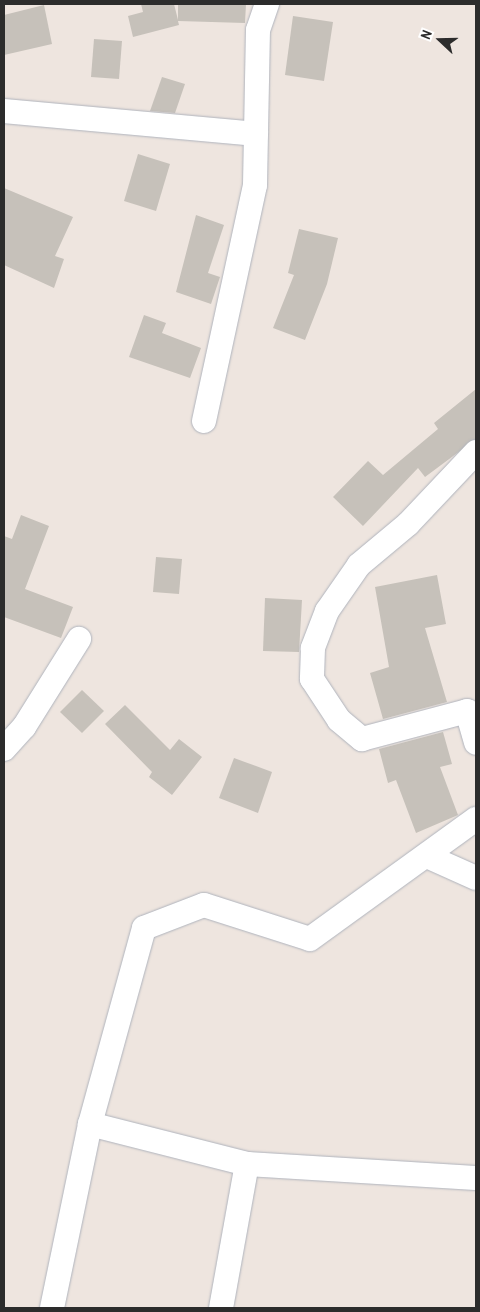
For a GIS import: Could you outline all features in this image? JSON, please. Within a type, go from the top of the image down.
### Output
[{"type":"street","points":[[204,420],[255,185],[258,30],[267,4]]},
{"type":"street","points":[[4,111],[256,134]]},
{"type":"street","points":[[476,452],[408,524],[359,565],[327,610],[313,648],[312,679],[339,720],[362,739],[467,712],[476,743]]},
{"type":"street","points":[[4,749],[24,727],[79,639]]},
{"type":"street","points":[[52,1308],[90,1124],[144,928],[204,905],[310,939],[430,856],[476,819]]},
{"type":"street","points":[[430,856],[476,878]]},
{"type":"street","points":[[90,1124],[247,1164],[476,1178]]},
{"type":"street","points":[[221,1308],[247,1164]]},
{"type":"building","points":[[141,4],[174,4],[178,20],[178,4],[246,4],[245,23],[178,21],[179,25],[133,37],[128,16],[143,12]]},
{"type":"building","points":[[44,5],[52,44],[4,55],[4,15]]},
{"type":"building","points":[[293,16],[333,22],[324,81],[285,75]]},
{"type":"building","points":[[94,39],[122,41],[119,79],[91,77]]},
{"type":"building","points":[[162,77],[185,84],[175,113],[150,111]]},
{"type":"building","points":[[138,154],[170,164],[156,211],[124,201]]},
{"type":"building","points":[[4,188],[73,217],[55,256],[64,259],[54,288],[4,265]]},
{"type":"building","points":[[196,215],[224,225],[208,273],[220,277],[211,304],[176,292]]},
{"type":"building","points":[[299,229],[338,238],[327,284],[305,340],[273,328],[294,275],[288,273]]},
{"type":"building","points":[[144,315],[166,323],[162,333],[201,348],[190,378],[129,357]]},
{"type":"building","points":[[476,389],[476,439],[425,477],[418,468],[363,526],[333,497],[368,461],[383,475],[438,429],[434,423]]},
{"type":"building","points":[[21,515],[49,526],[25,589],[73,607],[61,638],[4,617],[4,536],[12,539]]},
{"type":"building","points":[[156,557],[182,559],[179,594],[153,592]]},
{"type":"building","points":[[437,575],[446,624],[425,628],[447,702],[383,719],[370,673],[389,667],[375,587]]},
{"type":"building","points":[[265,598],[302,600],[299,652],[263,651]]},
{"type":"building","points":[[82,690],[104,711],[82,733],[60,712]]},
{"type":"building","points":[[125,705],[170,750],[179,739],[202,757],[172,795],[149,777],[152,772],[105,724]]},
{"type":"building","points":[[443,732],[452,764],[440,767],[458,815],[416,833],[396,780],[388,783],[379,749]]},
{"type":"building","points":[[234,758],[272,772],[258,813],[219,798]]}]
